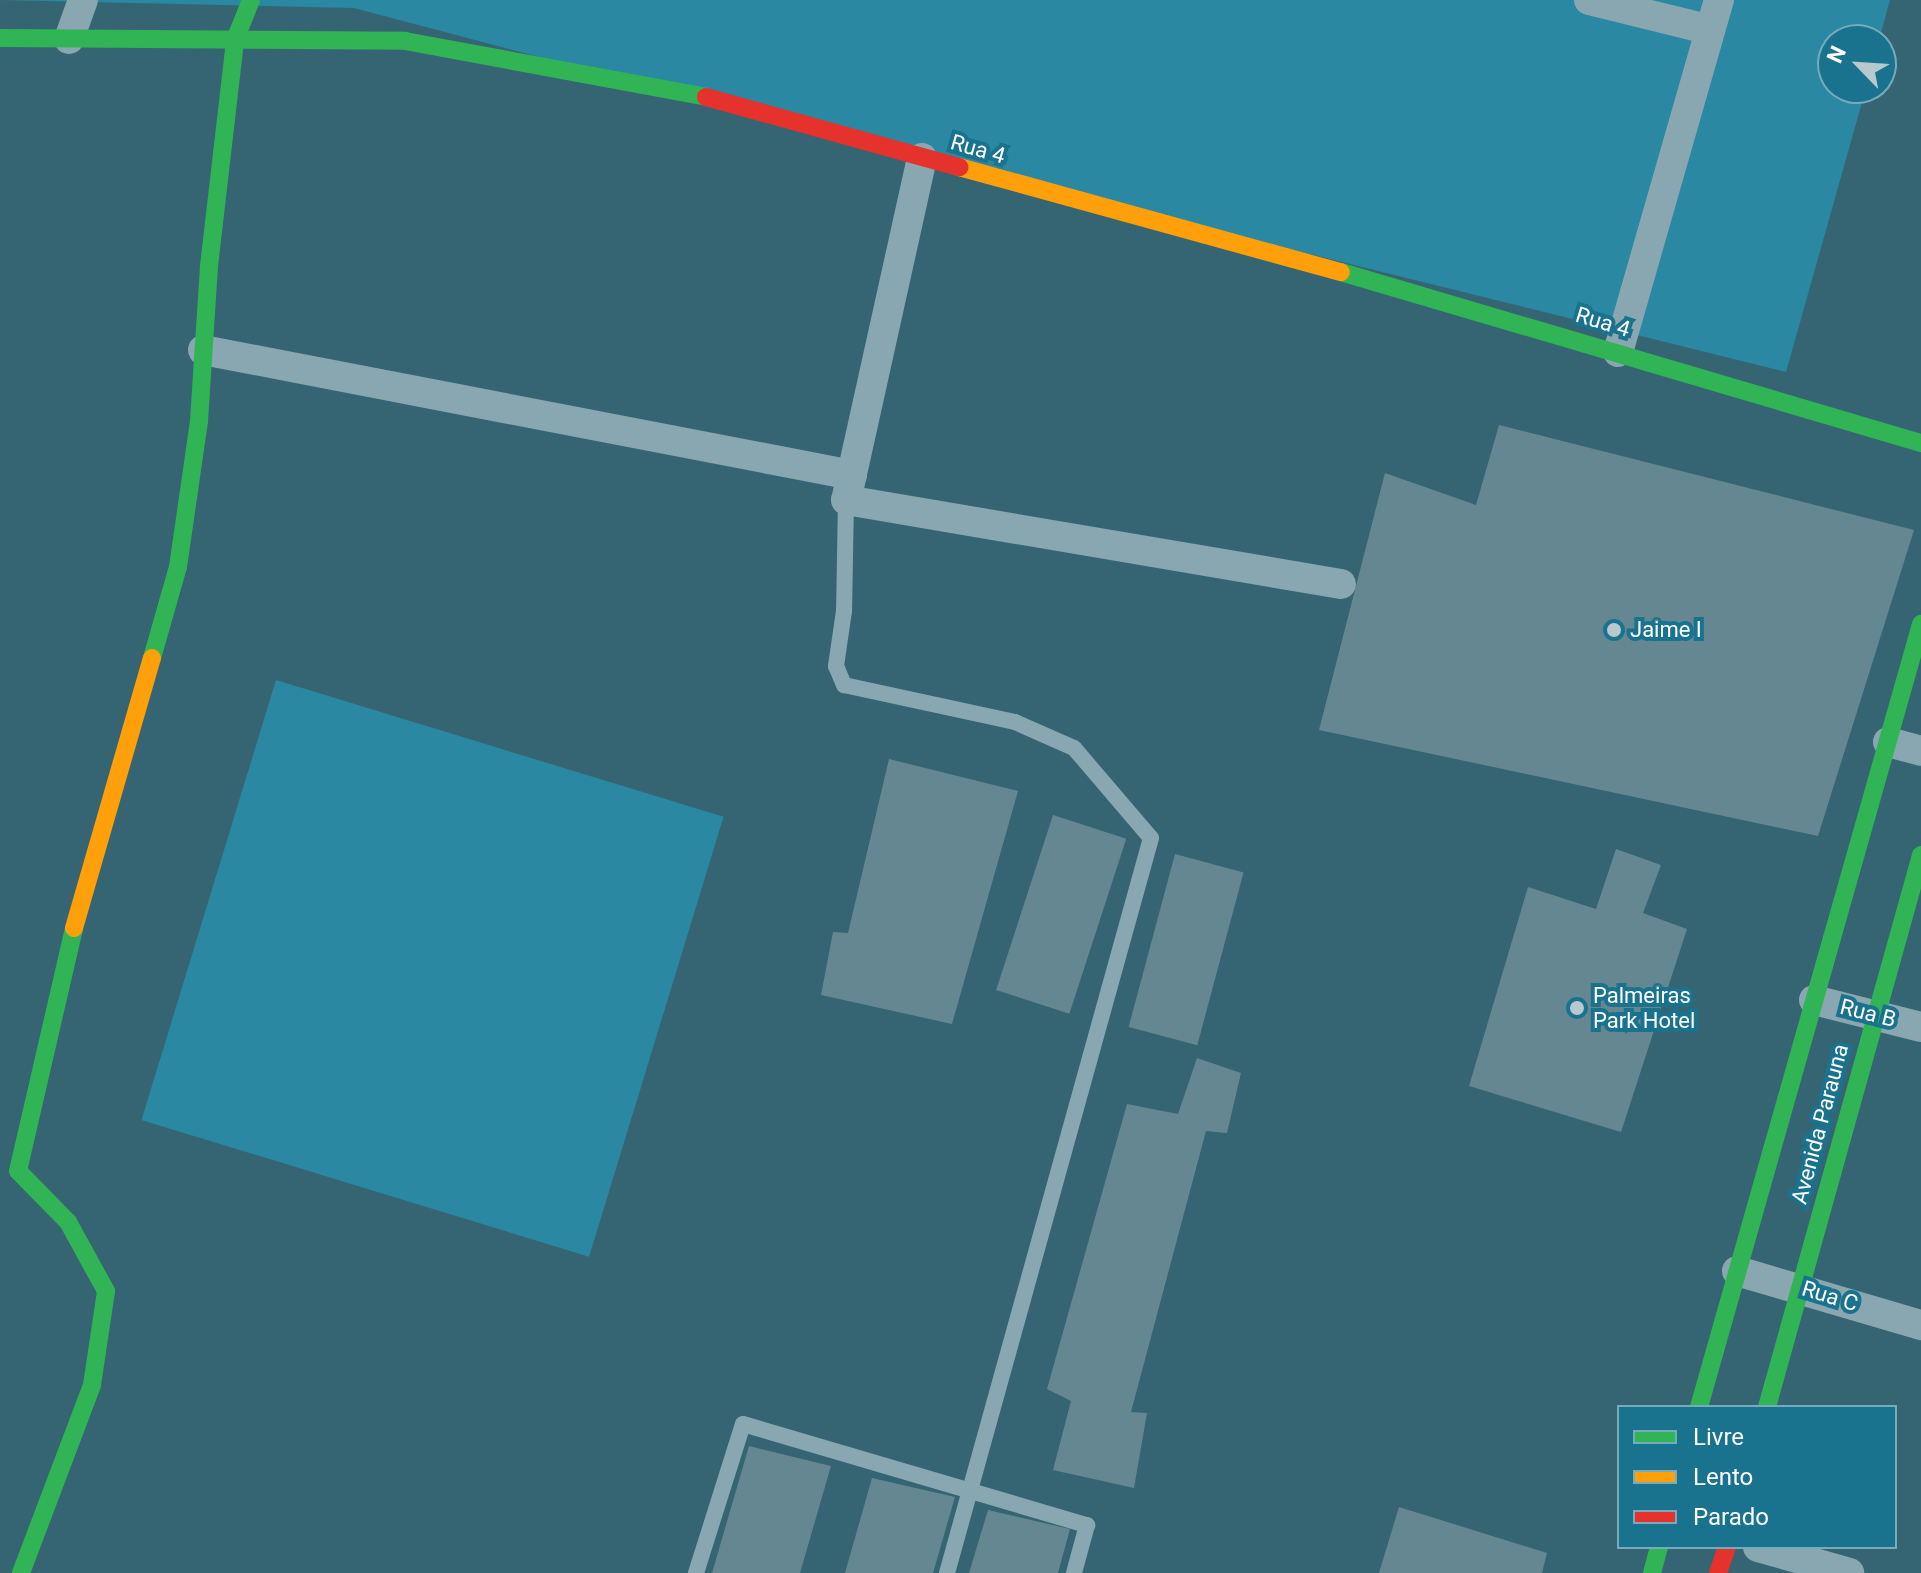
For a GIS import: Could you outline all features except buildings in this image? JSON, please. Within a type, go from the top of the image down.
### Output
[{"type":"street","points":[[69,39],[83,0]]},
{"type":"street","points":[[21,1573],[92,1385],[106,1291],[68,1222],[18,1171],[60,976],[178,567],[199,421],[203,350],[235,40],[251,0]]},
{"type":"street","points":[[1589,0],[1707,29]]},
{"type":"street","points":[[1618,352],[1707,29],[1719,0]]},
{"type":"street","name":"Rua 4","points":[[0,38],[405,41],[689,92],[1618,352],[1921,443]]},
{"type":"street","points":[[849,487],[922,158]]},
{"type":"street","points":[[203,350],[849,487],[1341,584]]},
{"type":"street","points":[[1700,1405],[1921,624]]},
{"type":"street","points":[[1888,742],[1921,751]]},
{"type":"street","name":"Avenida Parauna","points":[[1768,1405],[1921,855]]},
{"type":"street","name":"Rua B","points":[[1814,1000],[1921,1027]]},
{"type":"street","name":"Rua C","points":[[1737,1271],[1921,1325]]},
{"type":"street","points":[[1652,1573],[1658,1549]]},
{"type":"street","points":[[1718,1573],[1726,1549]]},
{"type":"street","points":[[1765,1549],[1849,1573]]},
{"type":"lane","points":[[849,487],[844,611],[836,666],[844,685],[1015,722],[1074,748],[1151,838],[947,1573]]},
{"type":"lane","points":[[696,1573],[743,1424],[1087,1525],[1074,1573]]},
{"type":"shaded area","points":[[0,0],[1890,0],[1883,24],[1817,24],[1817,104],[1861,104],[1786,372],[922,158],[354,8]]},
{"type":"shaded area","points":[[276,680],[724,817],[589,1257],[142,1120]]},
{"type":"traffic: fast","points":[[152,658],[178,567],[199,421],[209,266],[235,40],[251,0]]},
{"type":"traffic: fast","points":[[0,38],[405,41],[706,97]]},
{"type":"traffic: fast","points":[[1341,272],[1921,443]]},
{"type":"traffic: fast","points":[[1700,1405],[1921,624]]},
{"type":"traffic: fast","points":[[1768,1405],[1921,855]]},
{"type":"traffic: fast","points":[[21,1573],[92,1385],[106,1291],[68,1222],[18,1171],[74,928]]},
{"type":"traffic: fast","points":[[1652,1573],[1658,1549]]},
{"type":"traffic: slow","points":[[959,167],[1341,272]]},
{"type":"traffic: slow","points":[[74,928],[152,658]]},
{"type":"traffic: jam","points":[[706,97],[959,167]]},
{"type":"traffic: jam","points":[[1718,1573],[1726,1549]]},
{"type":"place","name":"Jaime I","points":[[1614,630]]},
{"type":"place","name":"Palmeiras Park Hotel","points":[[1577,1008]]}]
